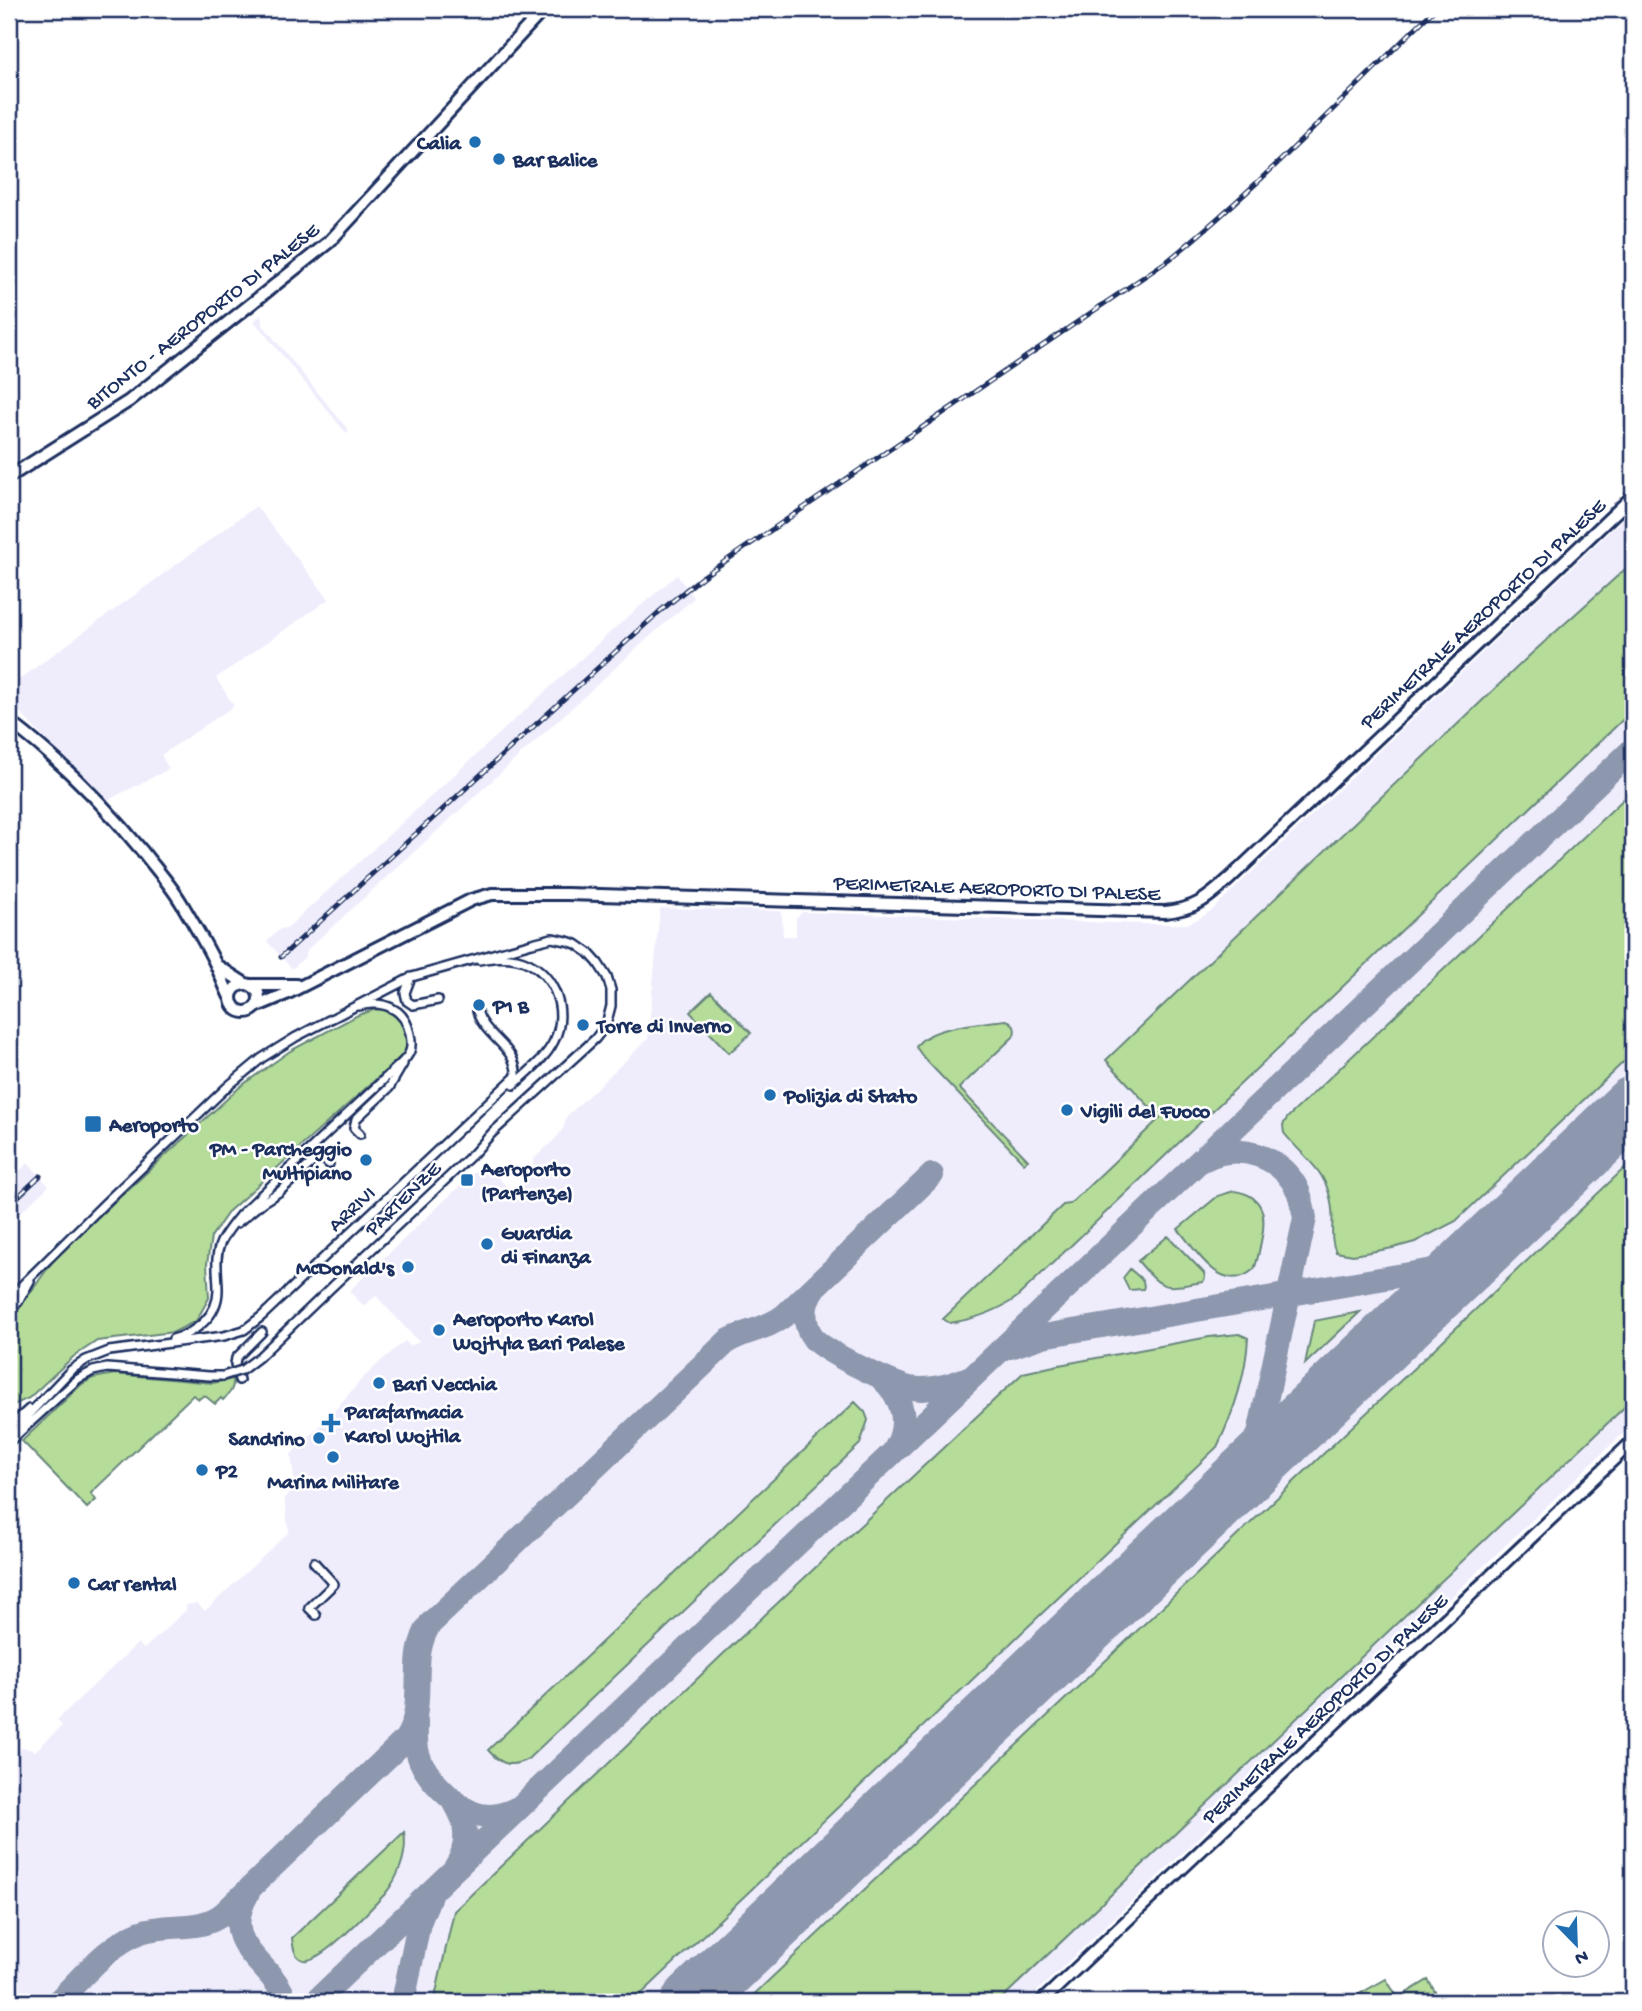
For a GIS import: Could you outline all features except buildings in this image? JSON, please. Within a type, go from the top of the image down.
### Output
[{"type":"street","name":"BITONTO - AEROPORTO DI PALESE","points":[[9,477],[130,401],[329,242],[544,9]]},
{"type":"street","name":"PERIMETRALE AEROPORTO DI PALESE","points":[[256,1007],[471,900],[492,894],[734,898],[1165,912],[1183,910],[1206,900],[1229,879],[1633,496]]},
{"type":"street","points":[[9,721],[67,769],[121,825],[180,901],[216,965],[234,1007],[248,1012],[256,1007],[259,995],[247,984],[216,965]]},
{"type":"street","name":"PARTENZE","points":[[9,1434],[78,1379],[93,1371],[107,1368],[223,1376],[242,1370],[259,1357],[492,1133],[595,1039],[606,1025],[611,1006],[611,990],[607,977],[589,953],[576,944],[552,938],[440,967]]},
{"type":"street","points":[[9,1298],[105,1203],[261,1058],[346,1009],[412,976],[440,967],[502,956],[519,959],[545,974],[554,989],[561,1015],[554,1041],[536,1064],[481,1116]]},
{"type":"street","points":[[412,976],[405,993],[407,1001],[413,1005],[438,1000]]},
{"type":"street","name":"PERIMETRALE AEROPORTO DI PALESE","points":[[247,984],[302,984]]},
{"type":"street","points":[[230,999],[235,987],[247,984]]},
{"type":"street","points":[[346,1009],[378,1003],[395,1009],[402,1014],[411,1041],[410,1051],[389,1088],[356,1119],[354,1128],[360,1135]]},
{"type":"street","name":"ARRIVI","points":[[9,1434],[71,1370],[86,1360],[109,1351],[224,1336],[249,1327],[516,1076],[512,1056],[482,1023],[477,1011]]},
{"type":"street","points":[[156,1345],[187,1335],[198,1328],[211,1312],[218,1294],[216,1262],[221,1242],[240,1214],[406,1058]]},
{"type":"street","points":[[229,1230],[314,1161],[322,1158],[329,1164]]},
{"type":"street","points":[[9,1304],[33,1274]]},
{"type":"street","points":[[9,1311],[18,1302],[33,1274]]},
{"type":"street","points":[[239,1380],[236,1358],[262,1332]]},
{"type":"street","name":"PERIMETRALE AEROPORTO DI PALESE","points":[[1041,2002],[1633,1441]]},
{"type":"street","points":[[314,1562],[334,1584],[309,1608],[316,1615]]},
{"type":"shaded area","points":[[261,315],[263,325],[349,431],[346,433],[254,321]]},
{"type":"shaded area","points":[[256,506],[329,599],[216,678],[234,706],[161,755],[169,769],[108,800],[50,745],[9,700],[9,687]]},
{"type":"shaded area","points":[[1633,509],[1633,1424],[1026,2002],[9,2002],[9,1760],[23,1747],[35,1751],[62,1726],[57,1720],[138,1643],[144,1649],[186,1610],[186,1605],[197,1603],[205,1611],[289,1532],[284,1498],[295,1488],[291,1454],[381,1361],[405,1341],[410,1346],[419,1342],[376,1296],[364,1306],[349,1291],[484,1163],[513,1193],[537,1170],[533,1166],[533,1160],[558,1136],[566,1117],[648,1039],[660,908],[780,911],[783,936],[796,936],[796,918],[802,912],[1187,924],[1211,911]]},
{"type":"shaded area","points":[[677,575],[694,598],[308,949],[305,957],[292,969],[267,941],[280,929],[287,928],[617,626]]},
{"type":"shaded area","points":[[28,1163],[49,1186],[9,1223],[9,1181]]},
{"type":"green space","points":[[1633,562],[1633,710],[1016,1298],[977,1317],[950,1323],[943,1319],[1160,1118],[1106,1060],[1530,655]]},
{"type":"green space","points":[[1633,790],[1633,1053],[1456,1221],[1415,1242],[1393,1248],[1353,1255],[1336,1252],[1332,1236],[1330,1195],[1326,1184],[1321,1174],[1284,1133],[1283,1125],[1287,1118]]},
{"type":"green space","points":[[711,992],[751,1033],[729,1053],[690,1012]]},
{"type":"green space","points":[[377,1009],[392,1013],[403,1023],[407,1037],[404,1054],[229,1211],[211,1237],[207,1264],[209,1298],[196,1321],[174,1332],[97,1341],[73,1357],[29,1398],[9,1407],[9,1319],[52,1262],[241,1086],[290,1051],[358,1015]]},
{"type":"green space","points":[[1006,1020],[1014,1027],[1013,1037],[959,1088],[1028,1160],[1024,1163],[916,1047],[922,1040],[944,1030]]},
{"type":"green space","points":[[1633,1160],[1633,1399],[998,2002],[746,2002]]},
{"type":"green space","points":[[1234,1191],[1244,1193],[1257,1202],[1264,1224],[1254,1269],[1242,1276],[1231,1278],[1211,1268],[1178,1229],[1218,1196]]},
{"type":"green space","points":[[1168,1236],[1204,1273],[1203,1282],[1180,1286],[1166,1285],[1154,1278],[1138,1261]]},
{"type":"green space","points":[[1130,1269],[1142,1281],[1143,1289],[1129,1290],[1123,1278]]},
{"type":"green space","points":[[1360,1312],[1305,1364],[1314,1321]]},
{"type":"green space","points":[[1239,1334],[1248,1338],[1245,1366],[1233,1408],[1217,1447],[633,2002],[434,2002],[454,1911],[1023,1373],[1209,1337]]},
{"type":"green space","points":[[115,1374],[213,1383],[233,1379],[233,1382],[228,1395],[215,1404],[204,1395],[199,1399],[193,1395],[91,1493],[96,1500],[87,1508],[22,1441],[82,1384],[93,1378]]},
{"type":"green space","points":[[855,1402],[865,1412],[868,1420],[860,1444],[528,1759],[516,1764],[506,1764],[488,1750]]},
{"type":"green space","points":[[404,1832],[405,1849],[401,1865],[385,1894],[322,1953],[312,1959],[304,1960],[298,1957],[292,1938]]},
{"type":"green space","points":[[1386,1979],[1398,1998],[1428,1980],[1441,2002],[1345,2002]]},
{"type":"taxiway","points":[[315,2002],[1633,749]]},
{"type":"taxiway","points":[[1205,1159],[1218,1154],[1245,1152],[1271,1161],[1291,1179],[1299,1194],[1305,1218],[1256,1448],[1246,1472],[1235,1485]]},
{"type":"taxiway","points":[[57,2002],[96,1963],[129,1938],[152,1929],[205,1923],[224,1913],[405,1740],[416,1712],[419,1652],[430,1624],[728,1341],[785,1315],[932,1175]]},
{"type":"taxiway","points":[[1010,1347],[1043,1336],[1454,1266],[1480,1251]]},
{"type":"taxiway","points":[[1401,1276],[1414,1282],[1421,1290],[1421,1301],[1415,1314]]},
{"type":"taxiway","points":[[814,1288],[806,1307],[807,1327],[814,1339],[831,1352],[910,1388],[940,1387],[968,1378]]},
{"type":"taxiway","points":[[881,1378],[895,1394],[902,1412],[902,1431],[894,1451]]},
{"type":"taxiway","points":[[1265,1407],[1271,1419],[1279,1425],[1301,1422]]},
{"type":"taxiway","points":[[416,1721],[416,1746],[422,1764],[450,1797],[467,1810],[485,1816],[495,1816],[518,1808]]},
{"type":"taxiway","points":[[455,1803],[465,1835],[463,1852],[455,1868]]},
{"type":"taxiway","points":[[248,1893],[240,1912],[239,1927],[243,1941],[270,1975],[286,2002]]},
{"type":"taxiway","points":[[403,2002],[419,1923],[429,1898]]},
{"type":"runway","points":[[691,2002],[1633,1106]]},
{"type":"railway","points":[[281,957],[659,612],[702,577],[1170,259],[1272,168],[1435,9]]},
{"type":"railway","points":[[9,1205],[40,1176]]},
{"type":"place","name":"Calia","points":[[475,142]]},
{"type":"place","name":"Bar Balice","points":[[499,159]]},
{"type":"place","name":"P1 B","points":[[479,1005]]},
{"type":"place","name":"Torre di Inverno","points":[[583,1025]]},
{"type":"place","name":"Polizia di Stato","points":[[770,1095]]},
{"type":"place","name":"Vigili del Fuoco","points":[[1067,1110]]},
{"type":"place","name":"Aeroporto","points":[[93,1124]]},
{"type":"place","name":"PM - Parcheggio Multipiano","points":[[366,1160]]},
{"type":"place","name":"Aeroporto (Partenze)","points":[[467,1180]]},
{"type":"place","name":"Guardia di Finanza","points":[[487,1244]]},
{"type":"place","name":"McDonald's","points":[[408,1267]]},
{"type":"place","name":"Aeroporto Karol Wojtyła Bari Palese","points":[[439,1330]]},
{"type":"place","name":"Bari Vecchia","points":[[379,1383]]},
{"type":"place","name":"Parafarmacia Karol Wojtila","points":[[331,1423]]},
{"type":"place","name":"Sandrino","points":[[319,1438]]},
{"type":"place","name":"Marina Militare","points":[[333,1457]]},
{"type":"place","name":"P2","points":[[202,1470]]},
{"type":"place","name":"Car rental","points":[[74,1583]]}]
